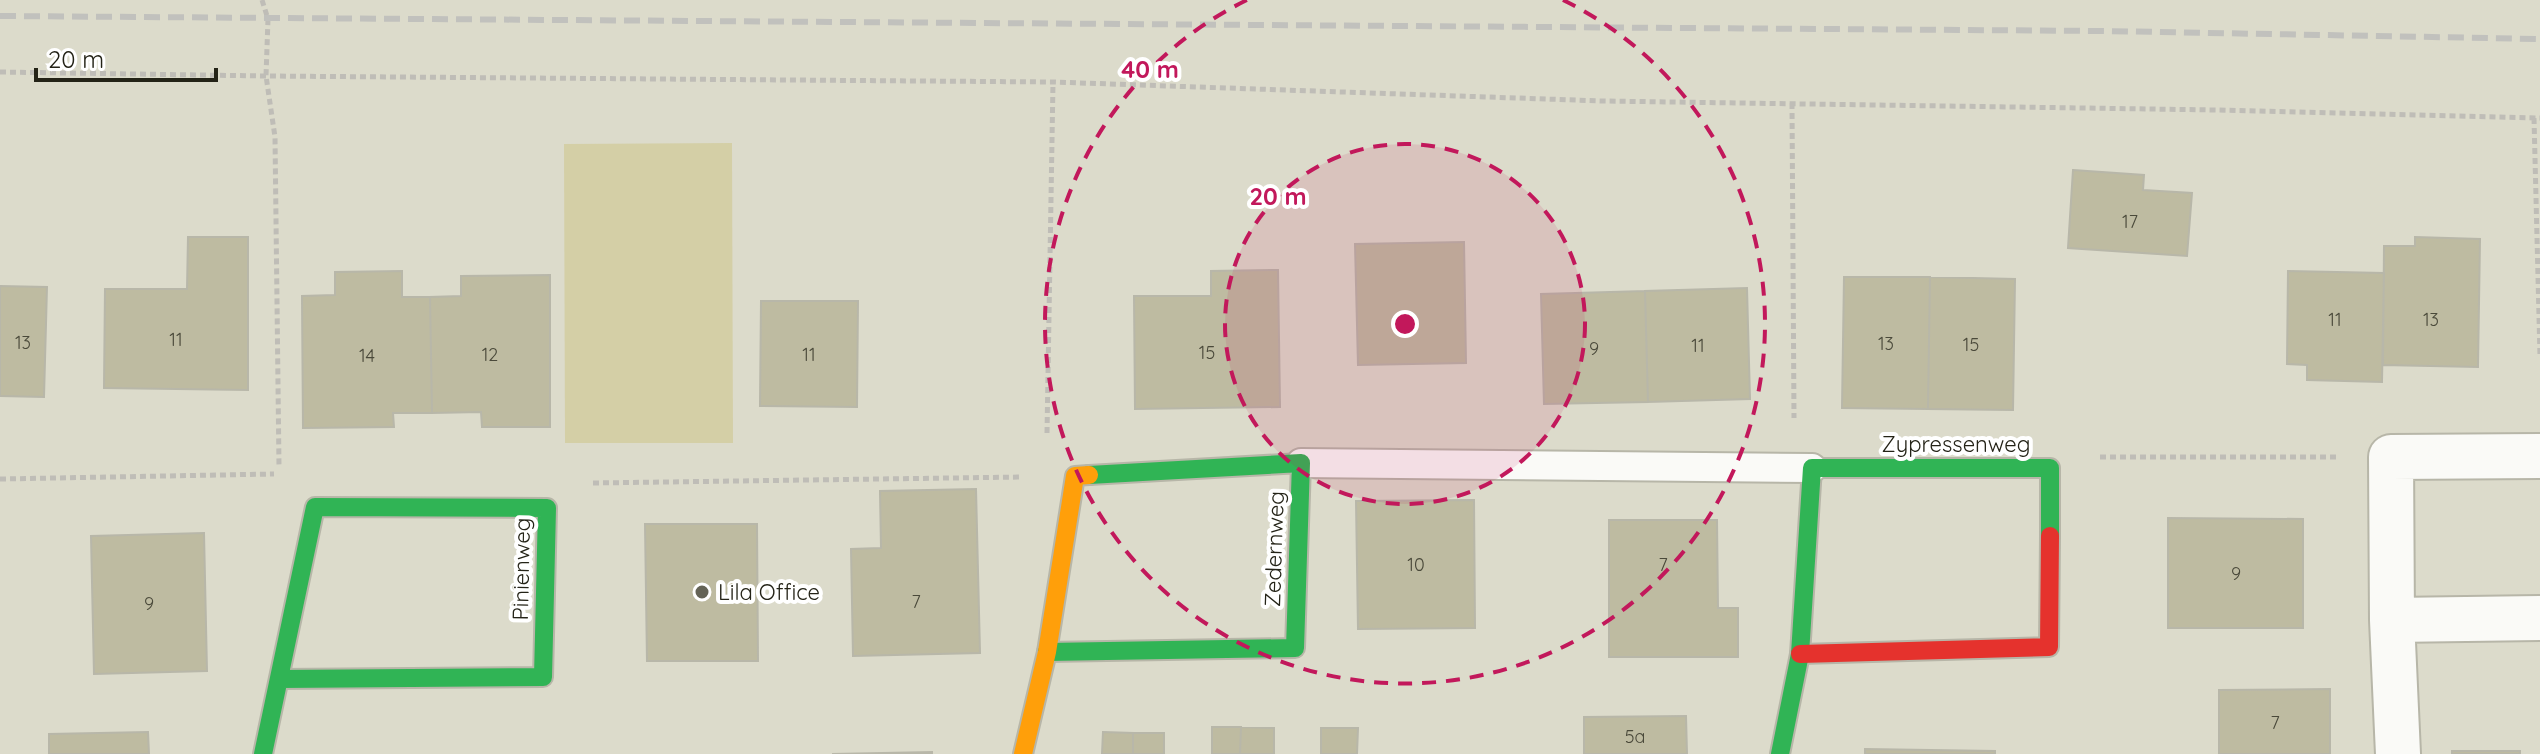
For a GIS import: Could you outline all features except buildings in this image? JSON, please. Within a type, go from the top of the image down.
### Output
[{"type":"street","points":[[2398,754],[2392,620],[2391,457],[2540,456]]},
{"type":"street","name":"Zedernweg","points":[[1047,652],[1295,648],[1301,463],[1075,476]]},
{"type":"street","name":"Zypressenweg","points":[[1800,654],[2049,647],[2050,468],[1803,468]]},
{"type":"street","points":[[1780,754],[1800,654],[1803,468]]},
{"type":"street","points":[[1023,754],[1047,652],[1075,476]]},
{"type":"street","name":"Pinienweg","points":[[263,754],[315,507],[547,508],[543,677],[279,679]]},
{"type":"street","points":[[2392,620],[2540,618]]},
{"type":"lane","points":[[1301,463],[1803,468]]},
{"type":"path","points":[[0,479],[279,474],[275,137],[266,76],[268,19],[262,0]]},
{"type":"path","points":[[0,72],[1053,82],[1603,101],[2537,118],[2540,356]]},
{"type":"path","points":[[1044,477],[1053,82]]},
{"type":"path","points":[[1792,103],[1803,468]]},
{"type":"path","points":[[2050,468],[2099,457],[2391,457]]},
{"type":"path","points":[[547,508],[589,483],[1075,476]]},
{"type":"shaded area","points":[[732,143],[733,443],[565,443],[564,144]]},
{"type":"railway","points":[[0,16],[2105,31],[2540,39]]},
{"type":"traffic: fast","points":[[1047,652],[1295,648],[1301,463],[1089,475]]},
{"type":"traffic: fast","points":[[1780,754],[1800,654],[1812,468],[2050,468],[2050,536]]},
{"type":"traffic: fast","points":[[263,754],[315,507],[547,508],[543,677],[279,679]]},
{"type":"traffic: slow","points":[[1023,754],[1047,652],[1075,476],[1089,475]]},
{"type":"traffic: jam","points":[[1800,654],[2049,647],[2050,536]]},
{"type":"place","name":"Lila Office","points":[[702,592]]}]
